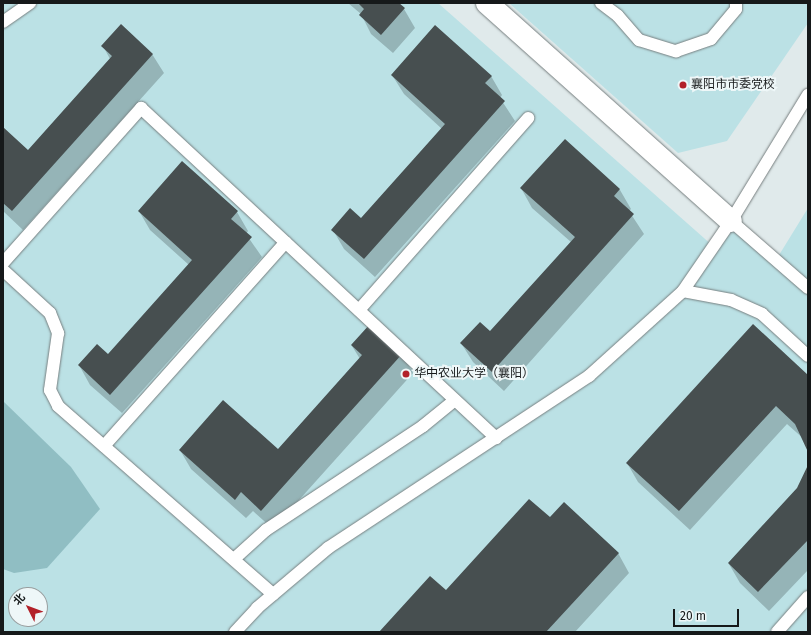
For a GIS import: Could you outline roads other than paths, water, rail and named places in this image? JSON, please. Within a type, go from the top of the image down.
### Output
[{"type":"street","points":[[487,3],[731,221]]},
{"type":"lane","points":[[3,22],[30,3]]},
{"type":"lane","points":[[601,3],[618,16],[639,40],[676,51],[711,39],[736,9],[736,3]]},
{"type":"lane","points":[[235,632],[273,594],[328,548],[589,376],[683,291],[731,221],[808,94]]},
{"type":"lane","points":[[3,263],[141,108],[496,438]]},
{"type":"lane","points":[[359,310],[528,118]]},
{"type":"lane","points":[[731,221],[808,288]]},
{"type":"lane","points":[[104,446],[286,242]]},
{"type":"lane","points":[[3,270],[50,313],[58,333],[50,390],[58,406],[273,594]]},
{"type":"lane","points":[[683,291],[731,300],[762,314],[808,356]]},
{"type":"lane","points":[[234,559],[266,530],[423,426],[455,400]]},
{"type":"lane","points":[[777,632],[808,597]]},
{"type":"place","name":"襄阳市市委党校","points":[[683,85]]},
{"type":"place","name":"华中农业大学（襄阳）","points":[[406,374]]}]
